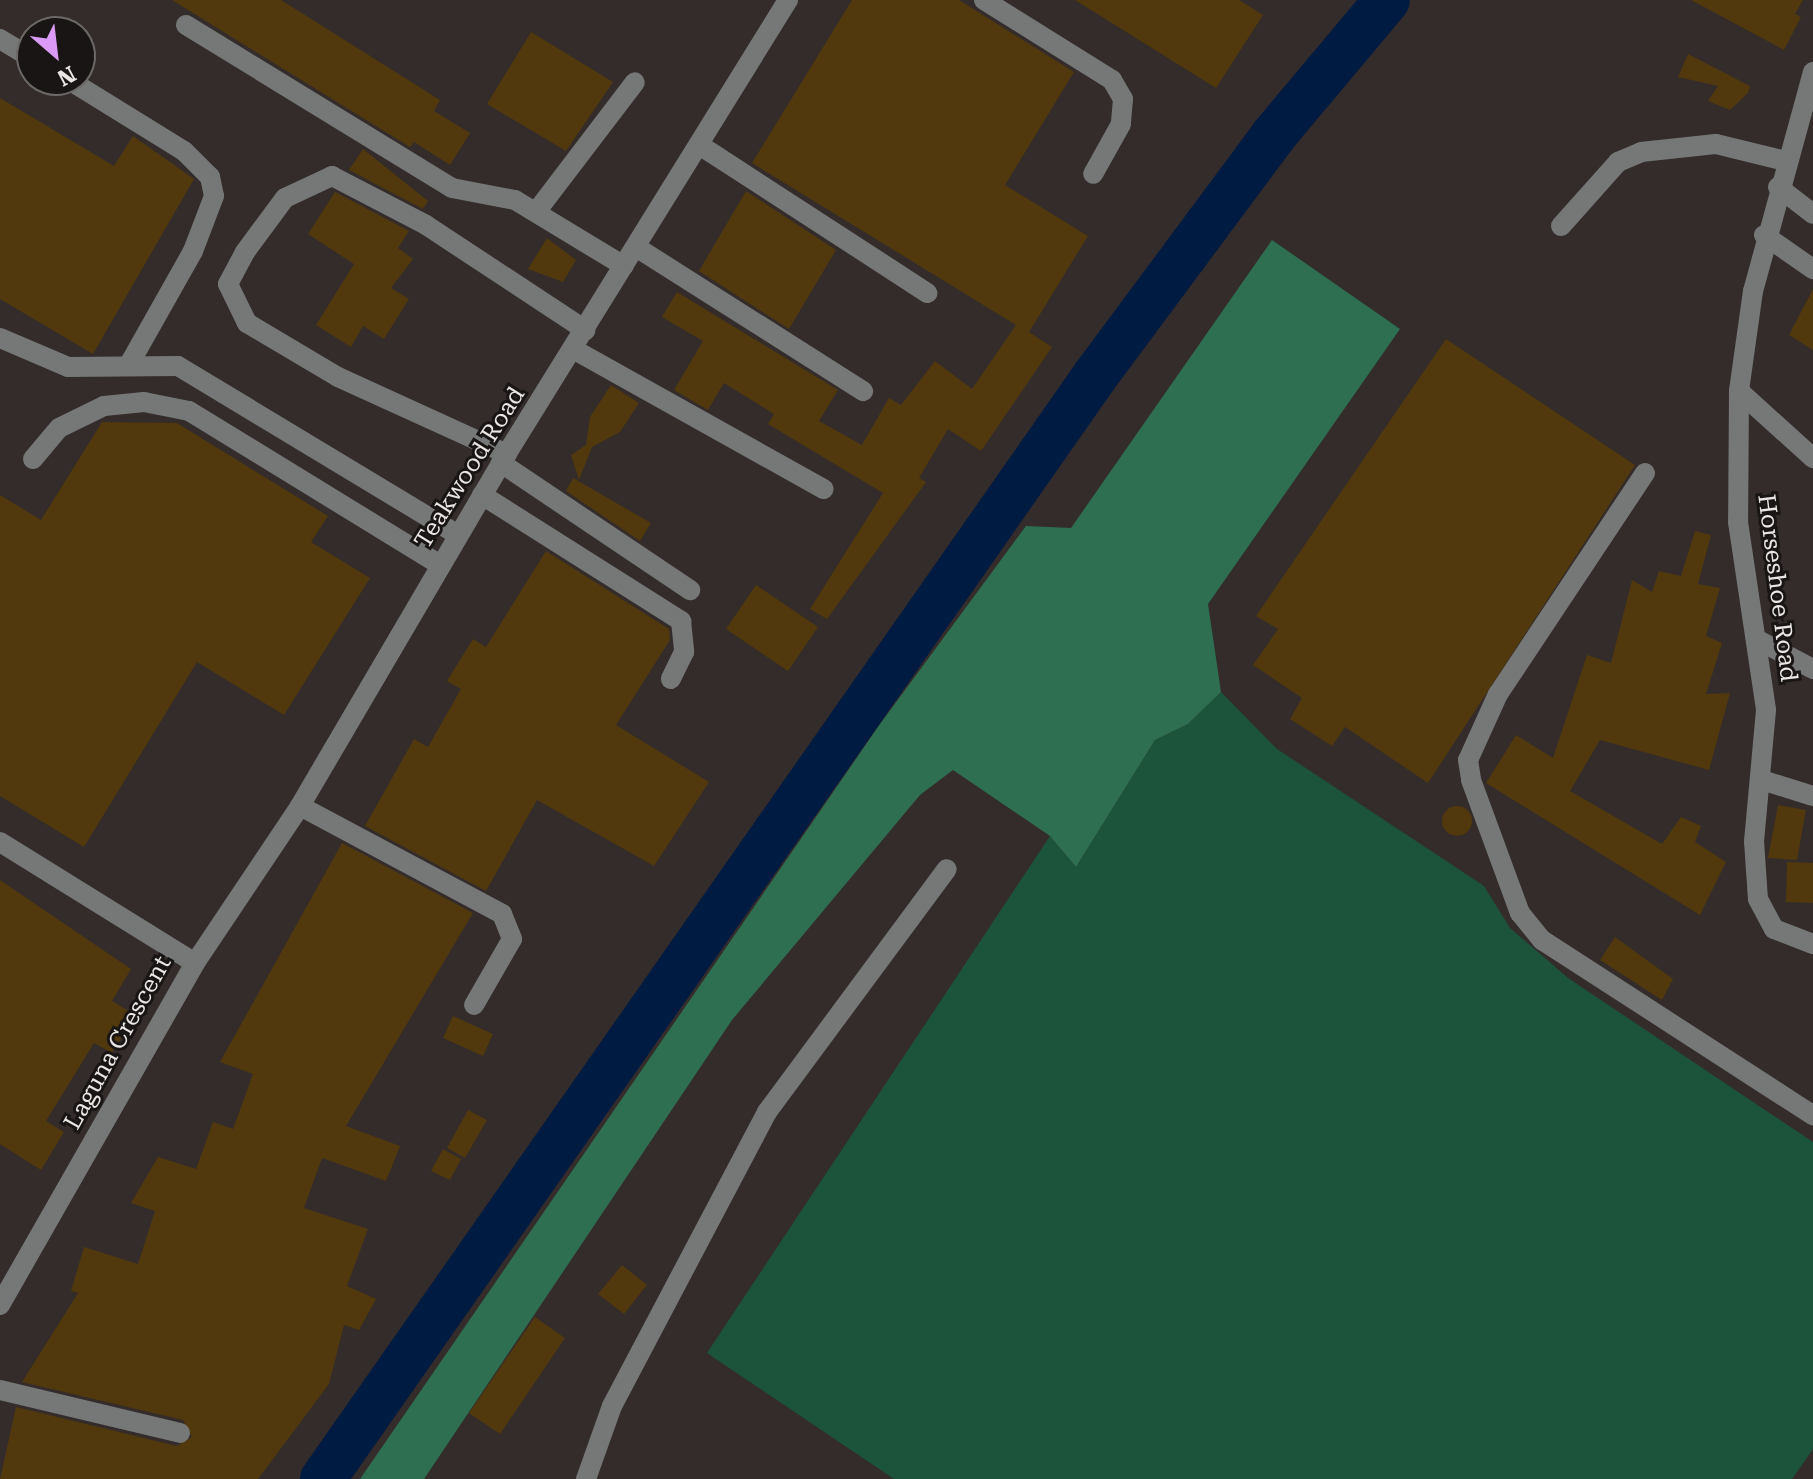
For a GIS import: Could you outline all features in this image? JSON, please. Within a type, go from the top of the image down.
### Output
[{"type":"street","name":"Teakwood Road","points":[[195,963],[300,806],[482,495],[701,146],[788,0]]},
{"type":"street","points":[[984,0],[1112,80],[1123,99],[1121,124],[1093,174]]},
{"type":"street","points":[[186,25],[452,188],[515,200],[624,266]]},
{"type":"street","name":"Horseshoe Road","points":[[1813,73],[1764,235],[1739,391],[1738,522],[1758,640],[1765,781],[1754,841],[1761,910],[1774,929],[1813,944]]},
{"type":"street","points":[[536,212],[635,82]]},
{"type":"street","points":[[95,96],[184,151],[210,177],[214,196],[193,251],[130,363]]},
{"type":"street","points":[[1561,226],[1618,162],[1641,152],[1716,144],[1786,161]]},
{"type":"street","points":[[701,146],[927,293]]},
{"type":"street","points":[[585,330],[426,225],[332,176],[285,198],[245,252],[228,284],[247,323],[338,377],[504,459],[690,590]]},
{"type":"street","points":[[1778,187],[1813,214]]},
{"type":"street","points":[[1764,235],[1813,269]]},
{"type":"street","points":[[636,247],[863,391]]},
{"type":"street","points":[[0,338],[68,367],[164,361],[188,371],[458,535]]},
{"type":"street","points":[[573,349],[824,489]]},
{"type":"street","points":[[1739,391],[1813,458]]},
{"type":"street","points":[[33,459],[59,428],[104,406],[144,402],[189,411],[440,565]]},
{"type":"street","points":[[1645,473],[1498,694],[1468,760],[1471,780],[1520,913],[1542,940],[1813,1115]]},
{"type":"street","points":[[482,495],[681,621],[684,652],[671,679]]},
{"type":"street","points":[[1758,640],[1813,669]]},
{"type":"street","points":[[1765,781],[1813,796]]},
{"type":"street","points":[[300,806],[502,914],[512,939],[474,1005]]},
{"type":"street","name":"Laguna Crescent","points":[[0,842],[195,963],[0,1305]]},
{"type":"street","points":[[586,1479],[612,1406],[767,1112],[947,869]]},
{"type":"street","points":[[0,1390],[180,1433]]},
{"type":"green space","points":[[1272,240],[1400,329],[1208,604],[1221,692],[1188,724],[1155,740],[1076,867],[1050,836],[953,770],[920,795],[732,1020],[424,1479],[360,1479],[880,724],[1026,526],[1071,528]]},
{"type":"green space","points":[[1221,692],[1277,749],[1484,886],[1510,928],[1568,978],[1813,1142],[1813,1449],[1792,1479],[894,1479],[707,1353],[1050,836],[1076,867],[1155,740],[1188,724]]},
{"type":"building","points":[[172,0],[281,0],[440,100],[434,111],[470,133],[450,165],[414,142],[410,147]]},
{"type":"building","points":[[852,0],[959,0],[1074,72],[1005,185],[1088,236],[1029,332],[1052,347],[981,451],[948,429],[919,478],[926,482],[827,619],[810,609],[883,493],[768,424],[774,414],[724,383],[708,410],[674,390],[703,341],[662,317],[677,292],[838,390],[819,421],[862,445],[889,398],[901,405],[935,361],[972,389],[1016,325],[752,163]]},
{"type":"building","points":[[1075,0],[1239,0],[1263,15],[1216,88]]},
{"type":"building","points":[[1691,0],[1803,0],[1795,14],[1801,17],[1784,50]]},
{"type":"building","points":[[531,32],[613,82],[566,151],[487,104]]},
{"type":"building","points":[[1688,54],[1750,86],[1748,93],[1730,110],[1708,101],[1718,86],[1678,77]]},
{"type":"building","points":[[0,98],[114,166],[133,136],[194,179],[93,354],[0,299]]},
{"type":"building","points":[[363,149],[428,201],[423,209],[349,170]]},
{"type":"building","points":[[746,191],[836,250],[789,329],[699,271]]},
{"type":"building","points":[[335,192],[409,231],[398,248],[413,259],[391,288],[409,299],[384,339],[363,326],[351,347],[316,325],[354,264],[308,234]]},
{"type":"building","points":[[547,238],[576,260],[563,282],[528,269]]},
{"type":"building","points":[[1813,289],[1813,350],[1789,335]]},
{"type":"building","points":[[1446,339],[1635,465],[1428,783],[1345,727],[1332,746],[1290,719],[1302,698],[1253,665],[1278,629],[1256,616]]},
{"type":"building","points":[[611,385],[639,403],[620,432],[592,447],[579,480],[571,455],[586,445],[590,417]]},
{"type":"building","points":[[102,422],[177,423],[328,516],[311,542],[370,578],[284,715],[197,662],[84,847],[0,796],[0,495],[41,520]]},
{"type":"building","points":[[573,478],[651,523],[640,541],[566,491]]},
{"type":"building","points":[[1695,531],[1711,535],[1698,584],[1720,588],[1706,636],[1722,643],[1706,694],[1730,693],[1709,770],[1600,740],[1570,791],[1662,844],[1681,817],[1701,826],[1695,842],[1726,862],[1700,915],[1486,783],[1516,735],[1553,758],[1587,655],[1611,663],[1632,580],[1652,592],[1659,571],[1681,576]]},
{"type":"building","points":[[546,551],[669,629],[670,640],[616,725],[709,782],[654,866],[537,800],[486,891],[365,826],[414,739],[428,747],[461,689],[447,681],[473,639],[486,647]]},
{"type":"building","points":[[756,585],[818,627],[788,671],[726,629]]},
{"type":"building","points":[[1778,805],[1806,810],[1797,860],[1768,858]]},
{"type":"building","points":[[1457,806],[1468,810],[1472,821],[1468,832],[1457,836],[1446,832],[1442,821],[1446,810]]},
{"type":"building","points":[[342,843],[473,913],[346,1126],[400,1146],[386,1181],[322,1158],[304,1208],[368,1229],[347,1286],[376,1299],[359,1330],[344,1325],[329,1384],[258,1479],[0,1479],[16,1407],[177,1446],[192,1437],[183,1420],[22,1382],[78,1293],[71,1291],[84,1247],[138,1264],[155,1211],[131,1203],[158,1157],[196,1169],[213,1122],[233,1129],[253,1074],[220,1062]]},
{"type":"building","points":[[1787,862],[1813,863],[1813,903],[1786,902]]},
{"type":"building","points":[[0,880],[131,969],[112,1001],[135,1015],[112,1053],[94,1043],[46,1121],[64,1132],[41,1170],[0,1144]]},
{"type":"building","points":[[1615,937],[1673,979],[1662,1000],[1600,960]]},
{"type":"building","points":[[453,1016],[493,1034],[483,1056],[443,1038]]},
{"type":"building","points":[[468,1110],[487,1120],[465,1158],[447,1148]]},
{"type":"building","points":[[443,1149],[461,1159],[450,1180],[431,1171]]},
{"type":"building","points":[[622,1265],[647,1285],[624,1314],[598,1294]]},
{"type":"building","points":[[535,1317],[565,1338],[500,1434],[469,1413]]},
{"type":"waterway","points":[[323,1479],[1095,376],[1273,136],[1387,0]]}]
